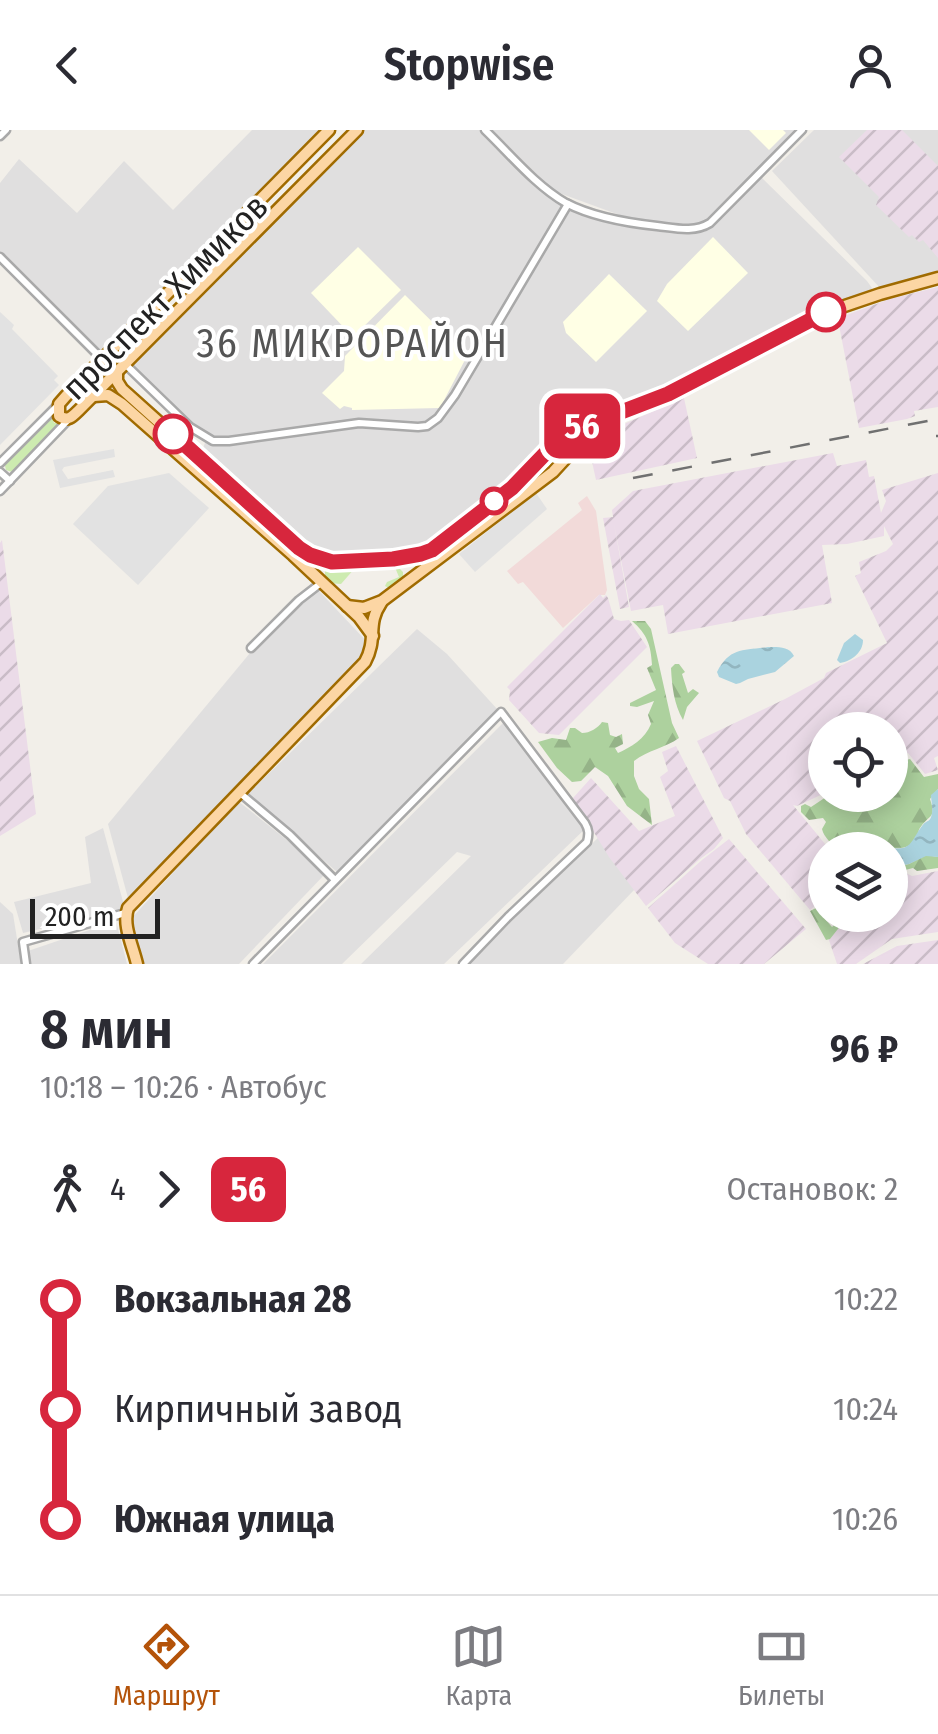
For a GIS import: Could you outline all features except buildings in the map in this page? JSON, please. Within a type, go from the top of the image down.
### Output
[{"type":"main road","name":"проспект Химиков","points":[[59,404],[328,130]]},
{"type":"main road","name":"проспект Химиков","points":[[71,418],[357,130]]},
{"type":"main road","points":[[219,241],[219,254],[234,254]]},
{"type":"main road","points":[[186,274],[197,278],[197,291]]},
{"type":"main road","points":[[93,396],[108,395],[122,404],[310,555],[332,562],[393,559],[432,550],[512,488],[558,438],[571,430],[668,394],[826,312],[938,281]]},
{"type":"main road","points":[[347,606],[368,607],[382,601],[553,472],[602,425],[672,396],[830,316],[938,281]]},
{"type":"main road","points":[[121,368],[117,381],[122,389],[347,606],[373,636]]},
{"type":"main road","points":[[59,404],[60,416],[71,418]]},
{"type":"main road","points":[[571,430],[579,433],[581,443]]},
{"type":"main road","points":[[538,459],[540,471],[553,472]]},
{"type":"main road","points":[[393,559],[405,569],[400,586]]},
{"type":"main road","points":[[321,582],[322,568],[332,562]]},
{"type":"main road","points":[[137,964],[125,914],[128,908],[366,662],[372,649],[372,617],[382,601]]},
{"type":"street","points":[[0,136],[6,130]]},
{"type":"street","points":[[485,130],[568,204],[637,224],[679,229],[702,228],[710,223],[802,130]]},
{"type":"street","points":[[121,368],[190,427],[213,441],[360,423],[426,426],[442,414],[455,395],[568,204]]},
{"type":"street","points":[[0,257],[102,359]]},
{"type":"street","name":"проспект Химиков","points":[[0,463],[59,404]]},
{"type":"street","name":"проспект Химиков","points":[[0,491],[71,418]]},
{"type":"street","points":[[0,472],[10,480]]},
{"type":"street","points":[[251,648],[321,582]]},
{"type":"street","points":[[253,964],[501,712],[589,829],[587,842],[462,964]]},
{"type":"street","points":[[240,792],[336,880]]},
{"type":"street","points":[[26,964],[23,942],[125,914]]},
{"type":"shaded area","points":[[252,130],[323,130],[103,351],[0,254],[0,183],[19,159],[77,213],[124,161],[173,210]]},
{"type":"shaded area","points":[[361,130],[479,130],[548,196],[564,205],[563,209],[436,418],[418,425],[367,420],[234,439],[214,438],[194,428],[136,371],[132,361]]},
{"type":"shaded area","points":[[491,130],[797,130],[705,223],[685,225],[625,217],[562,194]]},
{"type":"shaded area","points":[[749,130],[783,130],[786,133],[769,150]]},
{"type":"shaded area","points":[[814,130],[938,130],[938,275],[881,289],[772,171]]},
{"type":"shaded area","points":[[867,130],[902,130],[938,166],[938,258],[923,240],[909,237],[876,205],[879,197],[839,157]]},
{"type":"shaded area","points":[[760,176],[867,281],[871,293],[676,389],[550,440],[508,487],[431,546],[413,553],[340,557],[317,553],[301,545],[201,454],[206,440],[212,443],[343,426],[428,426],[440,422],[568,208],[620,223],[704,232]]},
{"type":"shaded area","points":[[713,237],[748,273],[688,331],[657,301],[667,284]]},
{"type":"shaded area","points":[[358,247],[401,290],[353,337],[311,293]]},
{"type":"shaded area","points":[[609,274],[647,311],[596,362],[566,333],[563,322]]},
{"type":"shaded area","points":[[938,287],[938,407],[914,411],[915,416],[907,419],[859,428],[838,320],[890,299]]},
{"type":"shaded area","points":[[405,295],[467,356],[440,408],[340,409],[322,393],[344,371],[345,356]]},
{"type":"shaded area","points":[[0,312],[58,376],[54,380],[59,385],[0,445]]},
{"type":"shaded area","points":[[684,398],[697,458],[596,480],[589,448],[594,437]]},
{"type":"shaded area","points":[[114,449],[115,457],[62,470],[68,479],[113,470],[115,477],[60,488],[53,460]]},
{"type":"shaded area","points":[[833,453],[837,466],[866,460],[869,477],[874,476],[881,513],[886,501],[882,490],[938,473],[938,756],[934,758],[938,770],[925,774],[908,753],[908,712],[808,712],[808,801],[793,805],[815,832],[808,832],[808,908],[746,834],[697,741],[785,699],[824,678],[826,673],[887,643],[855,576],[861,573],[859,562],[893,544],[884,526],[884,536],[822,545],[832,603],[668,634],[663,605],[631,611],[614,524],[629,607],[620,609],[603,518],[613,517],[612,510],[633,491]]},
{"type":"shaded area","points":[[169,473],[209,508],[138,585],[73,524],[108,486]]},
{"type":"shaded area","points":[[536,493],[547,509],[475,572],[459,554]]},
{"type":"shaded area","points":[[587,496],[596,511],[607,590],[563,628],[523,582],[518,584],[507,571],[582,510],[578,503]]},
{"type":"shaded area","points":[[2,540],[36,814],[0,836],[0,543]]},
{"type":"shaded area","points":[[318,590],[371,646],[128,898],[108,824],[255,647]]},
{"type":"shaded area","points":[[600,594],[608,598],[614,619],[629,620],[647,647],[559,735],[539,733],[509,700],[507,687]]},
{"type":"shaded area","points":[[417,629],[447,654],[498,710],[337,872],[248,794]]},
{"type":"shaded area","points":[[503,723],[585,829],[444,964],[361,964],[471,856],[457,852],[342,964],[263,964]]},
{"type":"shaded area","points":[[676,746],[723,838],[646,906],[609,857],[573,798],[591,778],[639,831],[675,816],[660,777],[668,771],[662,752]]},
{"type":"shaded area","points":[[238,801],[327,872],[239,964],[142,964],[131,919]]},
{"type":"shaded area","points":[[103,828],[125,909],[23,933],[14,902],[91,883],[85,837]]},
{"type":"shaded area","points":[[601,835],[635,889],[563,964],[467,964]]},
{"type":"shaded area","points":[[729,839],[806,929],[764,964],[708,964],[675,943],[648,908]]},
{"type":"shaded area","points":[[938,871],[938,932],[892,939],[856,964],[837,964],[828,937],[833,932],[908,932],[908,874]]},
{"type":"shaded area","points":[[0,902],[13,914],[21,964],[0,964]]},
{"type":"shaded area","points":[[116,921],[127,964],[30,964],[28,951]]},
{"type":"shaded area","points":[[938,940],[938,964],[863,964],[897,946]]},
{"type":"green space","points":[[52,415],[54,423],[61,423],[12,472],[6,470],[4,462]]},
{"type":"green space","points":[[393,562],[403,577],[389,588],[385,586],[387,582],[399,577],[394,565],[380,570],[378,566],[355,568],[341,584],[329,583],[325,578],[330,566]]},
{"type":"green space","points":[[632,621],[645,621],[651,629],[672,723],[679,738],[634,761],[639,789],[649,799],[652,825],[627,806],[608,776],[595,767],[581,781],[572,782],[538,742],[566,740],[570,728],[585,733],[602,722],[608,723],[610,735],[622,734],[623,744],[615,748],[618,753],[645,734],[651,724],[648,715],[654,701],[637,707],[630,703],[656,690],[647,668],[652,665],[649,646]]},
{"type":"green space","points":[[675,664],[685,672],[682,674],[688,693],[693,689],[699,693],[687,707],[683,720],[673,689],[671,668]]},
{"type":"green space","points":[[908,760],[924,777],[938,774],[938,789],[930,799],[932,813],[909,846],[908,832],[823,832],[823,818],[809,820],[801,812],[805,804],[808,812],[908,812]]},
{"type":"green space","points":[[926,855],[938,857],[938,868],[917,871],[908,869],[909,864]]},
{"type":"green space","points":[[822,932],[836,932],[830,939],[826,940]]},
{"type":"water","points":[[855,634],[863,640],[859,652],[840,663],[837,660],[844,643]]},
{"type":"water","points":[[768,647],[786,649],[794,656],[775,672],[740,683],[719,677],[717,672],[732,654]]},
{"type":"water","points":[[938,789],[938,857],[926,856],[908,864],[908,846],[930,819],[931,795]]},
{"type":"railway","points":[[633,478],[938,419]]},
{"type":"bus line","name":"56","points":[[173,434],[310,555],[332,562],[408,557],[432,550],[512,488],[564,434],[668,394],[826,312]]},
{"type":"district","name":"36 МИКРОРАЙОН","points":[[353,344]]}]
